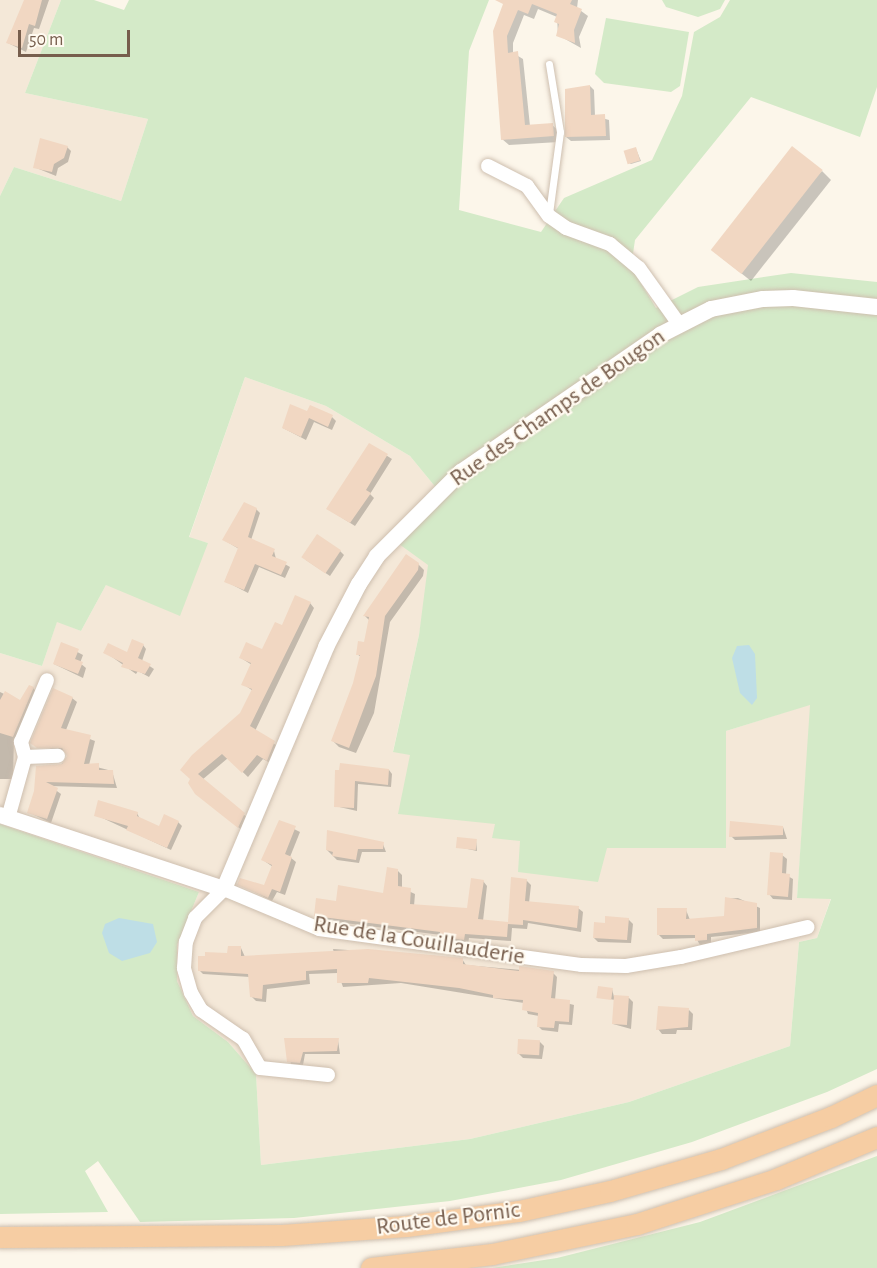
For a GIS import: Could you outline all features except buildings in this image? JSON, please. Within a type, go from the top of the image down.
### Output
[{"type":"highway","name":"Route de Pornic","points":[[0,1237],[282,1234],[406,1226],[508,1213],[610,1191],[721,1159],[877,1095]]},
{"type":"highway","name":"Route de Pornic","points":[[371,1268],[492,1254],[637,1224],[776,1179],[877,1137]]},
{"type":"street","points":[[488,166],[527,186],[549,216],[566,228],[610,244],[639,268],[679,324]]},
{"type":"street","name":"Rue des Champs de Bougon","points":[[224,889],[326,646],[377,556],[461,471],[679,324],[711,309],[763,299],[877,307]]},
{"type":"street","name":"Rue de la Couillauderie","points":[[46,680],[21,742],[25,757],[4,816],[224,889],[319,929],[581,965],[637,964],[732,947],[808,927]]},
{"type":"street","points":[[25,757],[58,756]]},
{"type":"street","points":[[224,889],[195,918],[186,942],[184,968],[191,993],[201,1010],[243,1039],[260,1068],[328,1075]]},
{"type":"lane","points":[[549,64],[560,132],[549,216]]},
{"type":"shaded area","points":[[0,0],[61,0],[25,93],[148,119],[121,201],[14,167],[0,196]]},
{"type":"shaded area","points":[[245,377],[326,406],[410,456],[442,495],[419,635],[393,751],[410,754],[496,824],[607,848],[725,848],[726,731],[811,704],[797,898],[831,898],[817,938],[799,942],[790,1046],[629,1102],[470,1139],[261,1165],[256,1074],[228,1042],[193,1016],[177,981],[177,945],[199,892],[0,824],[0,653],[42,666],[57,621],[81,631],[106,585],[208,543],[189,538]]},
{"type":"green space","points":[[61,0],[94,0],[124,10],[129,0],[489,0],[469,51],[459,210],[541,232],[564,198],[652,160],[682,96],[694,32],[720,17],[730,0],[877,0],[877,87],[860,137],[751,97],[635,240],[631,267],[656,308],[698,287],[791,273],[877,282],[877,1069],[827,1092],[692,1142],[561,1180],[450,1201],[294,1218],[140,1222],[98,1161],[85,1171],[108,1212],[0,1214],[0,824],[199,892],[177,945],[177,981],[193,1016],[228,1042],[256,1074],[261,1165],[470,1139],[629,1102],[790,1046],[799,942],[817,938],[831,899],[797,898],[810,705],[726,731],[726,848],[607,848],[598,882],[518,872],[520,841],[492,838],[495,824],[398,814],[410,755],[393,752],[419,635],[428,565],[399,544],[442,495],[410,456],[326,406],[245,377],[189,537],[208,543],[180,616],[106,585],[81,631],[57,622],[42,666],[0,653],[0,196],[14,167],[121,201],[148,119],[25,93]]},
{"type":"green space","points":[[662,0],[725,0],[720,9],[698,17],[666,7]]},
{"type":"green space","points":[[606,18],[689,32],[680,86],[671,92],[604,83],[595,74]]},
{"type":"green space","points":[[877,1156],[877,1268],[492,1268],[557,1258],[700,1222]]},
{"type":"water","points":[[749,645],[755,654],[757,698],[752,705],[740,693],[732,658],[737,646]]},
{"type":"water","points":[[119,918],[153,924],[157,942],[150,953],[122,961],[109,953],[102,933],[105,924]]}]
